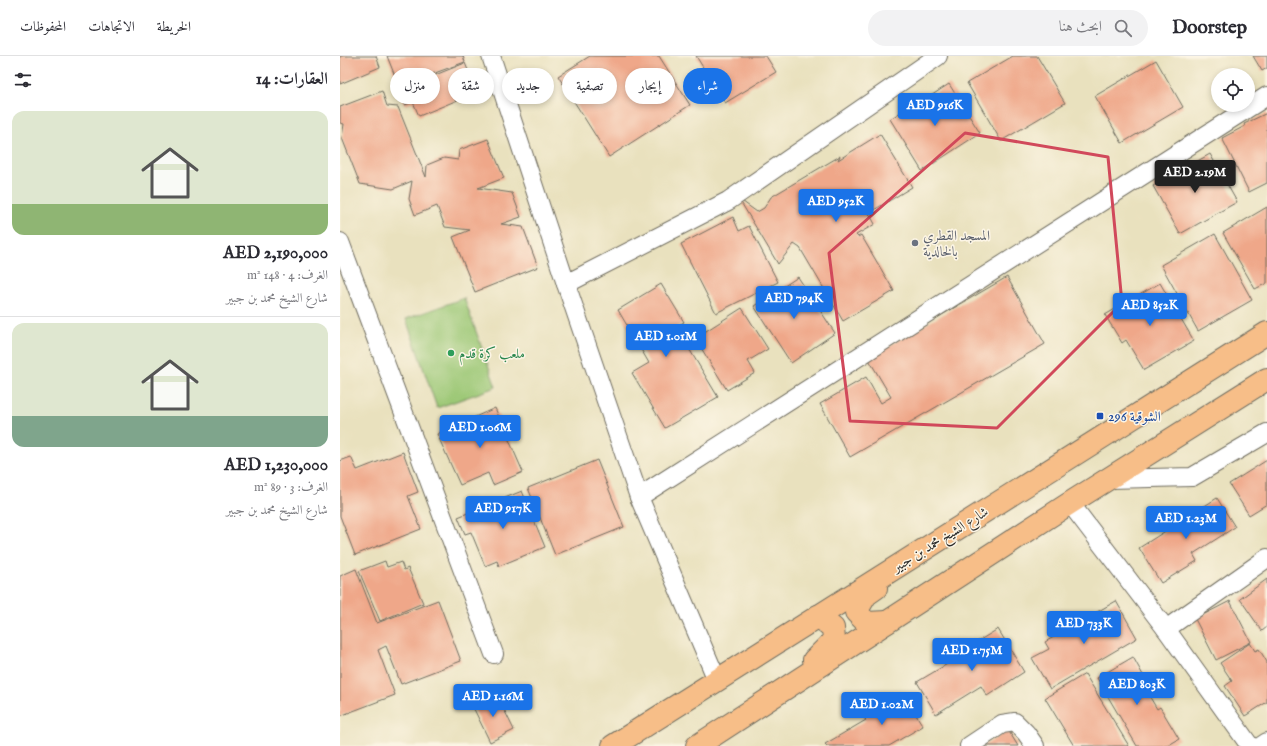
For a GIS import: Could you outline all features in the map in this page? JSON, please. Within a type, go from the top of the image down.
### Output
[{"type":"main road","name":"شارع الشيخ محمد بن جبير","points":[[613,746],[1267,333]]},
{"type":"main road","points":[[697,746],[1070,503],[1267,378]]},
{"type":"main road","points":[[888,622],[867,623],[856,612],[866,595],[924,550]]},
{"type":"main road","points":[[790,686],[834,640],[833,628],[818,616]]},
{"type":"street","points":[[491,56],[566,284],[639,498],[717,680]]},
{"type":"street","points":[[566,284],[728,201],[938,56]]},
{"type":"street","points":[[639,498],[1267,96]]},
{"type":"street","points":[[340,242],[494,654]]},
{"type":"street","points":[[1109,479],[1192,477],[1267,433]]},
{"type":"street","points":[[1070,503],[1166,629],[1250,746]]},
{"type":"street","points":[[1166,629],[1267,558]]},
{"type":"street","points":[[969,746],[1002,724],[1015,722],[1026,733],[1035,746]]},
{"type":"street","points":[[1261,746],[1267,742]]},
{"type":"highlighted area","points":[[965,133],[1108,157],[1122,303],[997,428],[850,421],[829,253]]},
{"type":"green space","name":"ملعب كرة قدم","points":[[464,298],[496,387],[437,408],[406,319]]},
{"type":"building","points":[[340,56],[376,56],[380,67],[340,84]]},
{"type":"building","points":[[387,56],[463,56],[465,62],[440,71],[440,68],[392,68]]},
{"type":"building","points":[[590,56],[659,56],[667,68],[625,68],[625,104],[675,104],[675,81],[683,94],[683,104],[690,105],[609,157],[576,104],[617,104],[617,68],[571,68]]},
{"type":"building","points":[[696,56],[766,56],[776,72],[732,99],[732,68],[703,68]]},
{"type":"building","points":[[1013,56],[1037,56],[1065,103],[1001,141],[967,83]]},
{"type":"building","points":[[1253,56],[1267,56],[1267,68],[1262,71]]},
{"type":"building","points":[[1156,60],[1183,107],[1122,143],[1095,96]]},
{"type":"building","points":[[465,63],[467,68],[453,68]]},
{"type":"building","points":[[448,70],[448,104],[419,116],[414,104],[440,104],[440,73]]},
{"type":"building","points":[[562,74],[562,82],[558,76]]},
{"type":"building","points":[[949,84],[980,133],[922,171],[890,119]]},
{"type":"building","points":[[382,91],[387,106],[398,107],[426,177],[427,165],[444,158],[458,160],[459,150],[488,139],[504,178],[478,188],[512,193],[521,217],[501,224],[523,227],[538,267],[475,292],[453,237],[470,230],[445,227],[437,206],[415,215],[409,199],[412,181],[393,189],[360,184],[342,138],[344,124],[340,123],[340,107]]},
{"type":"building","points":[[1267,113],[1267,183],[1249,192],[1222,138],[1245,126],[1244,124]]},
{"type":"building","points":[[880,134],[912,187],[869,213],[875,224],[856,235],[858,237],[861,235],[894,291],[843,321],[800,248],[794,244],[778,264],[739,199],[757,212],[764,208],[771,197],[840,156],[838,160]]},
{"type":"building","points":[[1210,154],[1237,202],[1180,234],[1153,186]]},
{"type":"building","points":[[1267,207],[1267,283],[1255,289],[1223,233]]},
{"type":"building","points":[[733,217],[739,231],[749,226],[778,282],[716,313],[681,244]]},
{"type":"building","points":[[1215,234],[1252,300],[1198,331],[1161,265]]},
{"type":"building","points":[[798,277],[835,333],[791,363],[754,306]]},
{"type":"building","points":[[1007,277],[1045,344],[850,457],[820,404],[866,377],[881,403],[891,397],[868,358]]},
{"type":"building","points":[[1160,283],[1194,341],[1144,370],[1126,340],[1122,343],[1105,315]]},
{"type":"building","points":[[661,284],[684,322],[676,327],[718,397],[665,428],[632,373],[649,363],[618,310]]},
{"type":"building","points":[[742,308],[768,349],[748,361],[755,373],[727,390],[695,338]]},
{"type":"building","points":[[495,408],[523,472],[493,485],[488,473],[460,485],[437,434]]},
{"type":"building","points":[[403,452],[418,492],[408,496],[421,529],[355,555],[340,516],[340,461],[351,457],[357,470]]},
{"type":"building","points":[[597,460],[624,527],[555,555],[528,488]]},
{"type":"building","points":[[1267,460],[1267,504],[1249,515],[1229,484]]},
{"type":"building","points":[[522,491],[545,547],[499,566],[497,561],[485,566],[471,532],[465,534],[458,517]]},
{"type":"building","points":[[1217,498],[1235,527],[1193,554],[1197,561],[1161,583],[1139,548]]},
{"type":"building","points":[[385,561],[387,567],[401,562],[404,570],[408,568],[423,603],[380,621],[359,571]]},
{"type":"building","points":[[356,569],[377,623],[438,600],[461,661],[401,684],[386,646],[378,650],[395,695],[340,716],[340,576]]},
{"type":"building","points":[[1267,579],[1267,627],[1262,631],[1240,599]]},
{"type":"building","points":[[1116,601],[1137,638],[1050,689],[1032,658],[1049,649],[1045,642]]},
{"type":"building","points":[[1230,601],[1251,642],[1216,660],[1195,619]]},
{"type":"building","points":[[998,629],[1024,672],[987,696],[981,686],[936,714],[917,682],[954,660],[952,657]]},
{"type":"building","points":[[1250,643],[1255,651],[1259,649],[1267,662],[1267,702],[1245,716],[1225,686],[1232,681],[1220,663]]},
{"type":"building","points":[[1133,657],[1149,686],[1145,689],[1157,709],[1160,707],[1179,739],[1167,746],[1137,746],[1097,678]]},
{"type":"building","points":[[1085,674],[1129,746],[1074,746],[1045,698]]},
{"type":"building","points":[[496,693],[514,730],[490,742],[472,705]]},
{"type":"building","points":[[903,694],[923,726],[889,746],[827,746],[825,744],[866,720],[864,718]]},
{"type":"building","points":[[1008,730],[1018,746],[984,746]]},
{"type":"place","name":"المسجد القطري بالخالدية","points":[[915,243]]},
{"type":"place","name":"ملعب كرة قدم","points":[[451,353]]},
{"type":"place","name":"الشوقية 296","points":[[1100,416]]}]
